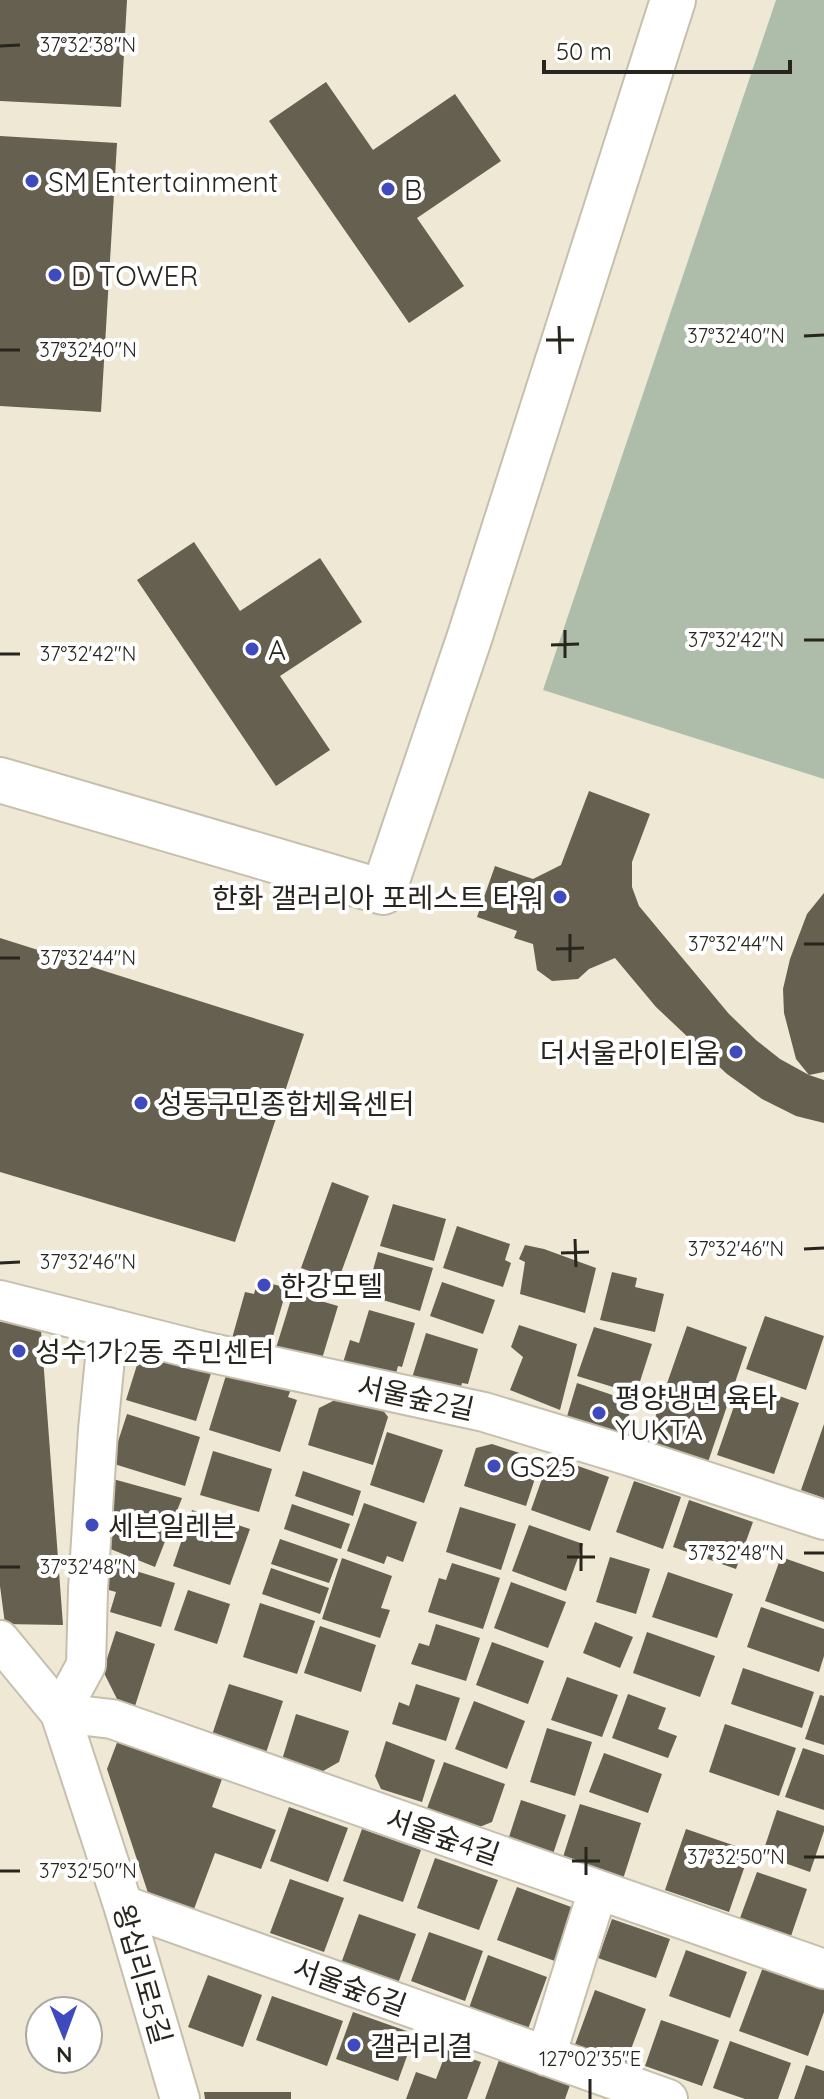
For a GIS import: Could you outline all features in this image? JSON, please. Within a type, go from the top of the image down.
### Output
[{"type":"street","points":[[0,780],[383,892],[470,636],[673,0]]},
{"type":"street","name":"서울숲2길","points":[[0,1300],[198,1350],[484,1412],[824,1520]]},
{"type":"street","points":[[60,1713],[86,1665],[98,1430],[108,1327]]},
{"type":"street","name":"왕십리로5길","points":[[0,1640],[60,1713],[123,1905],[180,2099]]},
{"type":"street","name":"서울숲4길","points":[[60,1713],[112,1719],[824,1969]]},
{"type":"street","points":[[546,2056],[598,1890]]},
{"type":"street","name":"서울숲6길","points":[[123,1905],[668,2099]]},
{"type":"green space","points":[[776,0],[824,0],[824,779],[543,690]]},
{"type":"building","points":[[0,0],[127,0],[121,107],[0,101]]},
{"type":"building","name":"B","points":[[326,82],[373,150],[455,94],[501,161],[417,218],[464,286],[409,323],[269,121]]},
{"type":"building","name":"D TOWER","points":[[0,136],[117,143],[101,412],[0,406]]},
{"type":"building","name":"A","points":[[194,542],[240,611],[320,558],[362,622],[280,676],[330,750],[276,786],[137,580]]},
{"type":"building","name":"한화 갤러리아 포레스트 타워","points":[[589,791],[650,814],[632,862],[632,887],[639,906],[729,1014],[756,1040],[780,1059],[824,1080],[824,1123],[796,1116],[762,1099],[727,1074],[656,1007],[615,958],[589,969],[578,979],[552,981],[537,970],[533,944],[514,938],[517,931],[477,917],[495,866],[533,879],[561,865]]},
{"type":"building","points":[[824,893],[824,1072],[809,1075],[796,1059],[784,1013],[783,989],[790,959],[807,914]]},
{"type":"building","name":"성동구민종합체육센터","points":[[0,938],[304,1034],[235,1242],[0,1172]]},
{"type":"building","points":[[332,1182],[369,1196],[338,1281],[301,1268]]},
{"type":"building","points":[[393,1204],[446,1219],[434,1261],[380,1246]]},
{"type":"building","points":[[457,1226],[510,1244],[505,1260],[511,1263],[503,1287],[443,1268]]},
{"type":"building","points":[[525,1245],[596,1268],[585,1313],[520,1294],[525,1262],[519,1259]]},
{"type":"building","points":[[378,1252],[433,1268],[420,1311],[366,1295]]},
{"type":"building","points":[[612,1272],[637,1278],[635,1287],[664,1294],[655,1332],[600,1320]]},
{"type":"building","points":[[258,1280],[287,1288],[268,1353],[231,1342],[245,1292],[254,1294]]},
{"type":"building","points":[[442,1282],[495,1300],[483,1334],[430,1316]]},
{"type":"building","points":[[293,1293],[338,1306],[321,1362],[276,1348]]},
{"type":"building","points":[[369,1310],[415,1323],[402,1367],[398,1366],[394,1381],[342,1366],[350,1340],[359,1343]]},
{"type":"building","points":[[765,1316],[824,1336],[806,1390],[746,1369]]},
{"type":"building","points":[[40,1317],[63,1625],[5,1624],[0,1586],[0,1322]]},
{"type":"building","points":[[519,1325],[577,1344],[560,1410],[510,1390],[523,1357],[511,1347]]},
{"type":"building","points":[[687,1326],[747,1347],[708,1462],[647,1441]]},
{"type":"building","points":[[594,1327],[652,1344],[636,1394],[577,1376]]},
{"type":"building","points":[[426,1333],[478,1349],[468,1384],[462,1383],[459,1395],[411,1381]]},
{"type":"building","points":[[142,1349],[212,1370],[196,1421],[126,1400]]},
{"type":"building","points":[[228,1369],[291,1389],[288,1397],[297,1400],[280,1452],[209,1430]]},
{"type":"building","name":"평양냉면 육타 YUKTA","points":[[577,1383],[633,1402],[621,1439],[565,1423]]},
{"type":"building","points":[[742,1383],[799,1403],[774,1474],[717,1455]]},
{"type":"building","points":[[343,1396],[382,1409],[388,1417],[373,1465],[308,1445],[319,1408]]},
{"type":"building","points":[[127,1414],[200,1437],[185,1486],[111,1463]]},
{"type":"building","points":[[824,1424],[824,1498],[801,1490]]},
{"type":"building","points":[[387,1432],[443,1450],[424,1503],[370,1485]]},
{"type":"building","points":[[492,1444],[541,1460],[526,1506],[464,1486],[476,1448]]},
{"type":"building","points":[[213,1451],[272,1469],[259,1512],[200,1495]]},
{"type":"building","points":[[550,1456],[609,1477],[590,1531],[531,1510]]},
{"type":"building","points":[[303,1471],[361,1491],[353,1516],[295,1496]]},
{"type":"building","points":[[102,1476],[182,1498],[155,1567],[98,1544]]},
{"type":"building","points":[[634,1481],[681,1497],[663,1549],[616,1532]]},
{"type":"building","points":[[689,1500],[753,1522],[736,1569],[673,1547]]},
{"type":"building","points":[[364,1503],[417,1522],[403,1562],[387,1556],[384,1564],[347,1551]]},
{"type":"building","points":[[292,1504],[350,1524],[341,1549],[284,1529]]},
{"type":"building","points":[[460,1507],[516,1524],[501,1570],[446,1552]]},
{"type":"building","points":[[192,1510],[250,1529],[230,1585],[173,1566]]},
{"type":"building","points":[[529,1525],[583,1544],[566,1591],[512,1571]]},
{"type":"building","points":[[280,1539],[338,1559],[329,1583],[271,1564]]},
{"type":"building","points":[[610,1557],[650,1569],[636,1614],[596,1602]]},
{"type":"building","points":[[781,1557],[824,1572],[824,1622],[765,1601]]},
{"type":"building","points":[[342,1558],[392,1576],[381,1608],[390,1610],[380,1638],[322,1619]]},
{"type":"building","points":[[452,1563],[500,1578],[483,1629],[428,1612],[439,1578],[446,1580]]},
{"type":"building","points":[[113,1564],[175,1583],[161,1627],[110,1612],[116,1592],[105,1589]]},
{"type":"building","points":[[271,1568],[329,1588],[320,1614],[262,1594]]},
{"type":"building","points":[[668,1572],[733,1594],[717,1638],[652,1617]]},
{"type":"building","points":[[511,1582],[566,1602],[548,1648],[494,1628]]},
{"type":"building","points":[[188,1590],[230,1604],[217,1644],[174,1630]]},
{"type":"building","points":[[260,1603],[315,1621],[297,1674],[243,1657]]},
{"type":"building","points":[[761,1607],[824,1629],[824,1656],[819,1672],[747,1647]]},
{"type":"building","points":[[595,1622],[633,1637],[620,1668],[583,1653]]},
{"type":"building","points":[[436,1624],[480,1638],[466,1681],[411,1664],[419,1643],[429,1646]]},
{"type":"building","points":[[320,1626],[376,1645],[361,1692],[304,1673]]},
{"type":"building","points":[[116,1631],[155,1644],[135,1706],[117,1699],[103,1671]]},
{"type":"building","points":[[647,1632],[715,1656],[700,1697],[633,1673]]},
{"type":"building","points":[[492,1642],[544,1661],[528,1704],[476,1685]]},
{"type":"building","points":[[743,1668],[814,1692],[802,1728],[731,1704]]},
{"type":"building","points":[[567,1677],[618,1695],[602,1737],[551,1720]]},
{"type":"building","points":[[229,1684],[283,1701],[265,1756],[211,1738]]},
{"type":"building","points":[[416,1684],[460,1698],[446,1741],[392,1724],[399,1702],[409,1706]]},
{"type":"building","points":[[628,1694],[666,1708],[658,1729],[677,1736],[668,1758],[612,1738]]},
{"type":"building","points":[[820,1695],[824,1696],[824,1745],[805,1739]]},
{"type":"building","points":[[474,1701],[525,1721],[507,1769],[455,1749]]},
{"type":"building","points":[[296,1714],[349,1731],[339,1762],[316,1775],[281,1763]]},
{"type":"building","points":[[725,1724],[796,1748],[779,1796],[709,1772]]},
{"type":"building","points":[[547,1728],[592,1742],[575,1796],[530,1782]]},
{"type":"building","points":[[118,1740],[222,1779],[212,1807],[276,1830],[261,1869],[215,1853],[188,1925],[155,1914],[107,1769]]},
{"type":"building","points":[[386,1741],[435,1760],[422,1802],[381,1789],[375,1776]]},
{"type":"building","points":[[803,1748],[824,1755],[824,1810],[785,1797]]},
{"type":"building","points":[[604,1753],[662,1774],[648,1813],[589,1792]]},
{"type":"building","points":[[444,1762],[505,1784],[492,1822],[472,1830],[425,1814]]},
{"type":"building","points":[[521,1800],[566,1815],[553,1854],[508,1840]]},
{"type":"building","points":[[580,1804],[641,1823],[623,1879],[562,1860]]},
{"type":"building","points":[[289,1807],[348,1828],[328,1882],[270,1861]]},
{"type":"building","points":[[777,1810],[824,1826],[810,1872],[762,1855]]},
{"type":"building","points":[[362,1829],[421,1850],[403,1902],[343,1881]]},
{"type":"building","points":[[686,1829],[750,1851],[729,1912],[665,1890]]},
{"type":"building","points":[[435,1858],[498,1880],[479,1930],[417,1908]]},
{"type":"building","points":[[757,1872],[807,1889],[791,1936],[740,1918]]},
{"type":"building","points":[[290,1879],[344,1898],[324,1952],[270,1933]]},
{"type":"building","points":[[517,1887],[582,1911],[563,1964],[497,1940]]},
{"type":"building","points":[[359,1914],[416,1934],[396,1989],[339,1969]]},
{"type":"building","points":[[612,1919],[670,1939],[656,1978],[598,1958]]},
{"type":"building","points":[[429,1932],[483,1951],[465,2001],[411,1981]]},
{"type":"building","points":[[686,1950],[747,1972],[730,2018],[669,1996]]},
{"type":"building","points":[[488,1955],[547,1977],[528,2029],[469,2008]]},
{"type":"building","points":[[763,1967],[824,1990],[824,2012],[808,2056],[739,2031]]},
{"type":"building","points":[[208,1975],[262,1995],[243,2047],[188,2027]]},
{"type":"building","points":[[595,1990],[646,2009],[624,2068],[573,2050]]},
{"type":"building","points":[[272,1996],[343,2021],[327,2066],[256,2040]]},
{"type":"building","points":[[353,2012],[415,2034],[398,2081],[336,2059]]},
{"type":"building","points":[[661,2020],[719,2040],[702,2086],[645,2066]]},
{"type":"building","points":[[730,2041],[791,2063],[778,2099],[745,2099],[713,2088]]},
{"type":"building","points":[[447,2050],[481,2062],[467,2099],[406,2099],[416,2072],[436,2079]]},
{"type":"building","points":[[499,2060],[570,2085],[565,2099],[485,2099]]},
{"type":"building","points":[[806,2065],[824,2071],[824,2099],[794,2099]]},
{"type":"building","points":[[204,2092],[291,2092],[291,2099],[205,2099]]},
{"type":"place","name":"SM Entertainment","points":[[32,181]]},
{"type":"place","name":"B","points":[[388,189]]},
{"type":"place","name":"D TOWER","points":[[55,275]]},
{"type":"place","name":"A","points":[[252,649]]},
{"type":"place","name":"한화 갤러리아 포레스트 타워","points":[[560,897]]},
{"type":"place","name":"더서울라이티움","points":[[736,1052]]},
{"type":"place","name":"성동구민종합체육센터","points":[[141,1103]]},
{"type":"place","name":"한강모텔","points":[[264,1285]]},
{"type":"place","name":"성수1가2동 주민센터","points":[[19,1351]]},
{"type":"place","name":"평양냉면 육타 YUKTA","points":[[599,1413]]},
{"type":"place","name":"GS25","points":[[494,1466]]},
{"type":"place","name":"세븐일레븐","points":[[92,1525]]},
{"type":"place","name":"갤러리결","points":[[354,2045]]}]
